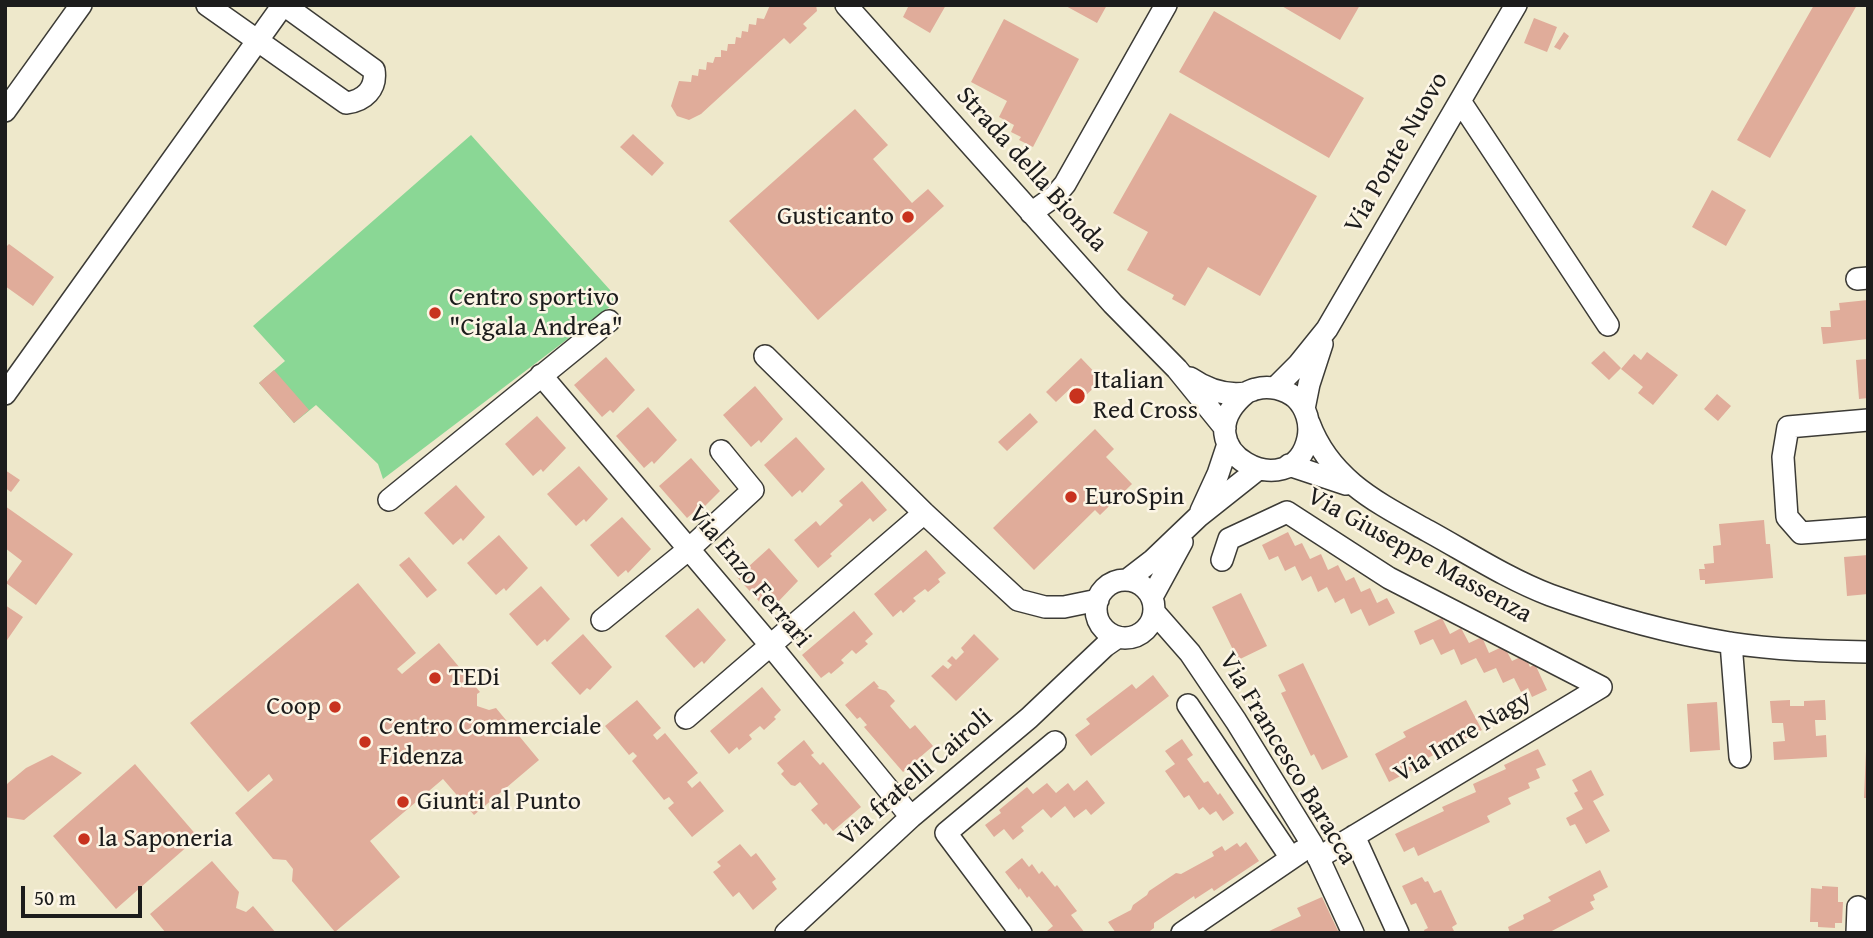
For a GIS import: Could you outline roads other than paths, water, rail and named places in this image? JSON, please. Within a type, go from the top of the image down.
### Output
[{"type":"street","points":[[5,111],[81,5]]},
{"type":"street","points":[[5,394],[257,40],[283,5],[374,70],[373,84],[368,94],[360,100],[346,103],[257,40],[207,5]]},
{"type":"street","name":"Strada della Bionda","points":[[846,5],[1113,304],[1177,369],[1226,436]]},
{"type":"street","points":[[1031,213],[1055,196],[1065,184],[1166,5]]},
{"type":"street","name":"Via Ponte Nuovo","points":[[1275,388],[1327,329],[1516,5]]},
{"type":"street","points":[[1460,101],[1608,325]]},
{"type":"street","points":[[389,500],[609,321]]},
{"type":"street","name":"Via Ponte Nuovo","points":[[1289,465],[1305,447],[1313,370],[1327,329]]},
{"type":"street","points":[[765,356],[924,513],[1018,600],[1045,607],[1063,607],[1098,600]]},
{"type":"street","name":"Strada della Bionda","points":[[1177,369],[1207,388],[1219,392],[1246,393]]},
{"type":"street","name":"Via Enzo Ferrari","points":[[541,375],[771,646],[911,817]]},
{"type":"street","points":[[1256,470],[1196,519],[1153,561],[1127,580],[1111,584],[1104,589],[1098,600],[1096,618],[1111,634],[1127,636],[1149,627],[1153,605],[1196,519],[1218,474],[1228,414],[1235,402],[1246,393],[1255,388],[1275,388],[1287,392],[1307,416],[1317,444],[1335,469],[1360,490]]},
{"type":"street","points":[[1868,419],[1788,427],[1783,457],[1787,517],[1801,533],[1868,528]]},
{"type":"street","points":[[1226,436],[1235,456],[1256,470],[1279,470],[1289,465],[1360,490],[1488,564],[1549,594],[1679,634],[1796,650],[1868,652]]},
{"type":"street","points":[[603,620],[689,549],[753,490],[721,451]]},
{"type":"street","name":"Via Giuseppe Massenza","points":[[1222,561],[1230,539],[1287,512],[1389,578],[1601,687]]},
{"type":"street","points":[[685,718],[924,513]]},
{"type":"street","points":[[1127,580],[1142,586],[1153,605]]},
{"type":"street","name":"Via Francesco Baracca","points":[[1153,605],[1190,653],[1236,721],[1315,851],[1353,933]]},
{"type":"street","points":[[1063,607],[1099,622]]},
{"type":"street","name":"Via fratelli Cairoli","points":[[1084,667],[1099,622]]},
{"type":"street","name":"Via Francesco Baracca","points":[[1127,636],[1163,641],[1190,653]]},
{"type":"street","name":"Via fratelli Cairoli","points":[[786,933],[911,817],[1029,718],[1105,646],[1127,636]]},
{"type":"street","points":[[1731,643],[1740,757]]},
{"type":"street","name":"Via Imre Nagy","points":[[1182,933],[1291,858],[1354,836],[1601,687]]},
{"type":"street","points":[[1188,705],[1291,858]]},
{"type":"street","points":[[1021,933],[946,833],[1055,742]]},
{"type":"street","points":[[1354,836],[1398,933]]},
{"type":"street","points":[[1857,933],[1858,907]]},
{"type":"place","name":"Gusticanto","points":[[908,217]]},
{"type":"place","name":"Centro sportivo \"Cigala Andrea\"","points":[[435,313]]},
{"type":"place","name":"Italian Red Cross","points":[[1077,396]]},
{"type":"place","name":"EuroSpin","points":[[1071,497]]},
{"type":"place","name":"TEDi","points":[[435,678]]},
{"type":"place","name":"Coop","points":[[335,707]]},
{"type":"place","name":"Centro Commerciale Fidenza","points":[[365,742]]},
{"type":"place","name":"Giunti al Punto","points":[[403,802]]},
{"type":"place","name":"la Saponeria","points":[[84,839]]}]
